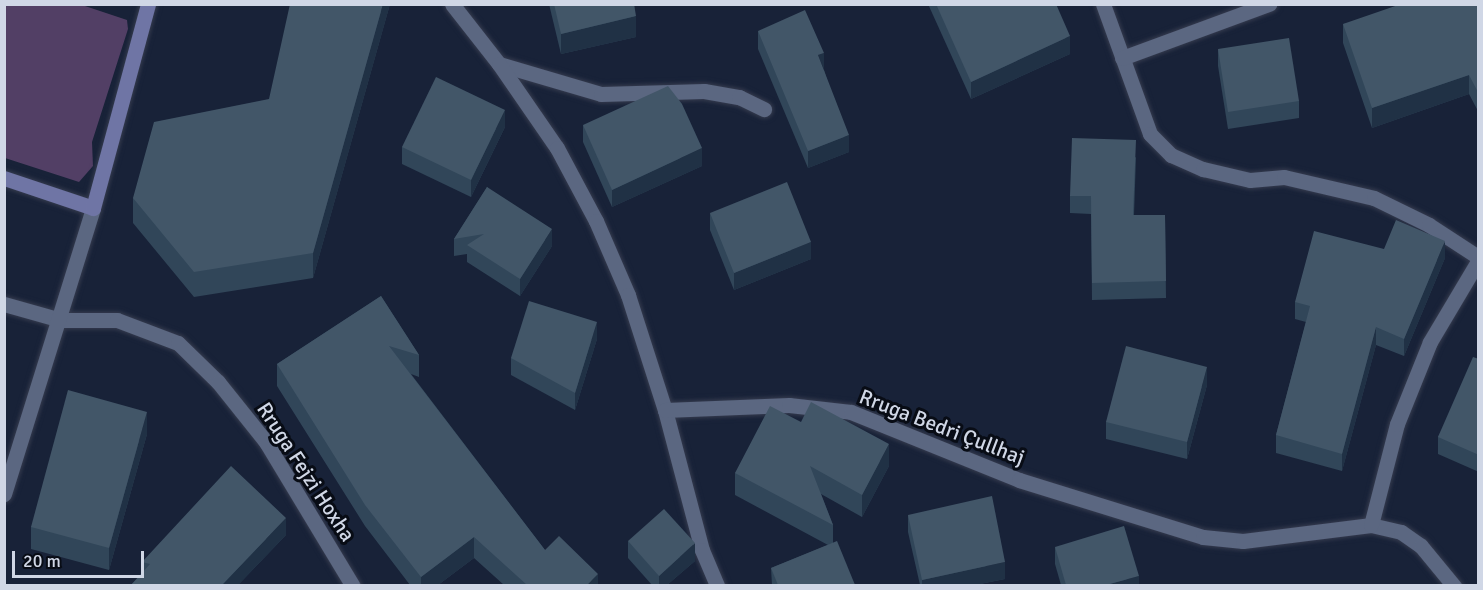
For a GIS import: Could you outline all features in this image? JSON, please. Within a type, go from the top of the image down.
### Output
[{"type":"street","points":[[4,494],[61,320],[148,4]]},
{"type":"street","points":[[452,4],[499,64],[557,148],[596,221],[628,295],[665,410],[702,550],[717,585]]},
{"type":"street","points":[[1103,4],[1150,134],[1171,155],[1203,169],[1250,180],[1284,177],[1374,198],[1429,225],[1479,259],[1430,342],[1397,424],[1371,525]]},
{"type":"street","points":[[1122,58],[1269,4]]},
{"type":"street","points":[[499,64],[601,94],[704,91],[739,97],[764,109]]},
{"type":"street","points":[[4,178],[93,208]]},
{"type":"street","name":"Rruga Fejzi Hoxha","points":[[4,304],[61,320],[117,320],[178,344],[218,382],[266,442],[353,585]]},
{"type":"street","name":"Rruga Bedri Çullhaj","points":[[665,410],[789,405],[851,412],[1019,480],[1203,537],[1243,541],[1371,525],[1401,532],[1421,546],[1454,585]]},
{"type":"shaded area","points":[[5,4],[82,5],[127,20],[128,29],[92,142],[93,166],[79,182],[5,158]]},
{"type":"building","points":[[290,4],[383,4],[313,253],[194,272],[133,198],[154,122],[269,99]]},
{"type":"building","points":[[554,4],[634,4],[636,16],[561,34]]},
{"type":"building","points":[[936,4],[1056,4],[1070,36],[971,82]]},
{"type":"building","points":[[1401,4],[1479,4],[1479,94],[1469,75],[1372,108],[1343,24]]},
{"type":"building","points":[[805,10],[824,53],[818,55],[849,135],[808,151],[758,31]]},
{"type":"building","points":[[1289,38],[1299,101],[1228,112],[1218,49]]},
{"type":"building","points":[[436,77],[505,110],[471,180],[402,147]]},
{"type":"building","points":[[668,86],[682,104],[702,148],[612,190],[583,125]]},
{"type":"building","points":[[1072,138],[1136,140],[1133,215],[1165,215],[1166,281],[1092,283],[1091,196],[1070,196]]},
{"type":"building","points":[[787,182],[811,242],[734,273],[710,213]]},
{"type":"building","points":[[487,187],[552,229],[520,279],[467,245],[484,234],[454,239]]},
{"type":"building","points":[[1396,220],[1445,241],[1404,339],[1376,327],[1342,454],[1276,435],[1310,306],[1295,302],[1314,231],[1384,249]]},
{"type":"building","points":[[381,296],[419,355],[389,346],[545,550],[559,536],[598,574],[587,585],[527,585],[474,537],[421,577],[365,505],[277,364]]},
{"type":"building","points":[[529,301],[597,322],[575,393],[511,358]]},
{"type":"building","points":[[1126,346],[1207,367],[1187,442],[1106,422]]},
{"type":"building","points":[[1473,357],[1479,359],[1479,455],[1438,437]]},
{"type":"building","points":[[68,390],[147,412],[109,548],[31,527]]},
{"type":"building","points":[[811,402],[889,444],[862,495],[810,466],[833,525],[735,473],[770,406],[801,422]]},
{"type":"building","points":[[231,466],[286,518],[222,585],[131,585],[150,564],[142,562]]},
{"type":"building","points":[[992,496],[1005,562],[922,580],[908,515]]},
{"type":"building","points":[[664,509],[695,543],[659,576],[628,541]]},
{"type":"building","points":[[1124,526],[1139,576],[1106,585],[1066,585],[1055,547]]},
{"type":"building","points":[[837,541],[855,585],[778,585],[771,568]]}]
